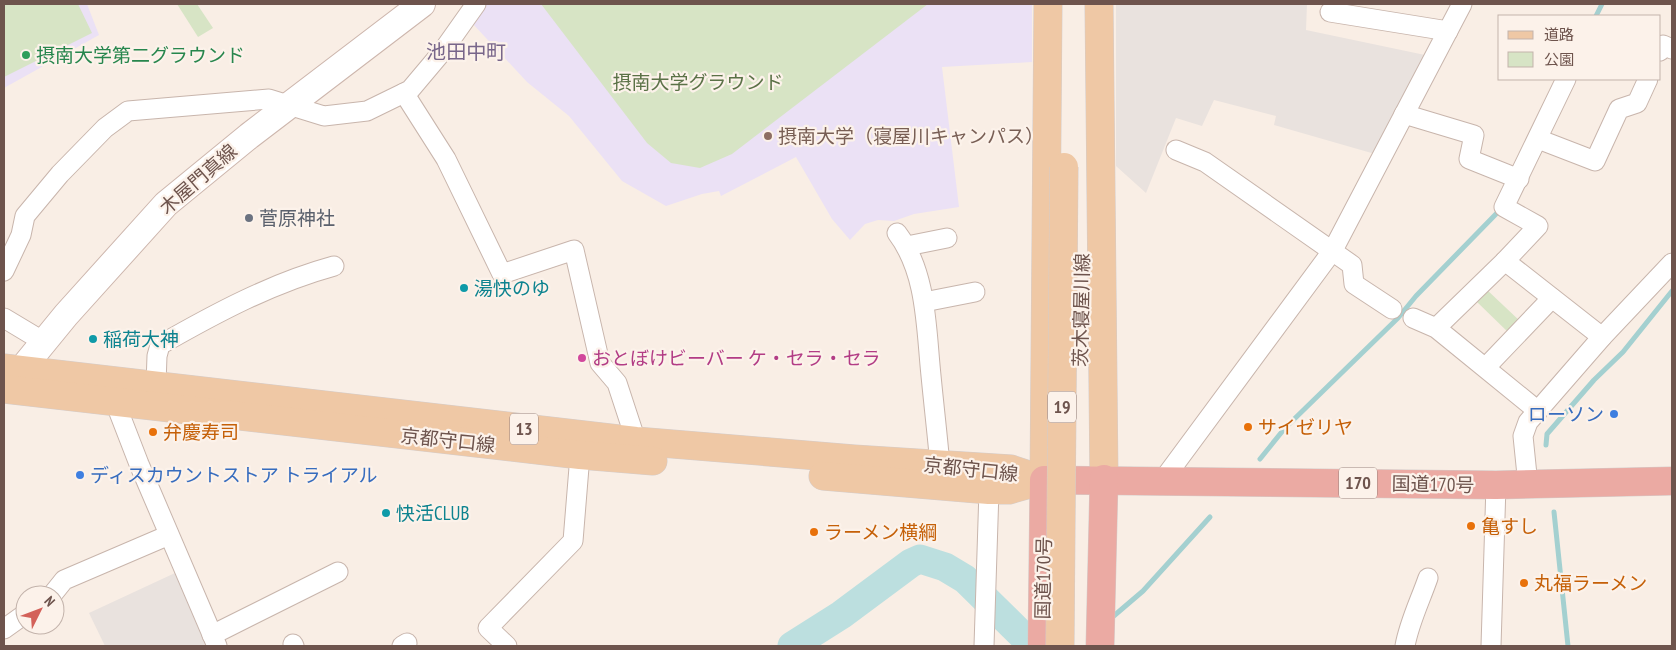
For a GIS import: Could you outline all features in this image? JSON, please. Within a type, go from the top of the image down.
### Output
[{"type":"highway","name":"国道170号","points":[[1042,646],[1044,480],[1104,479],[1496,485],[1672,481]]},
{"type":"highway","points":[[1100,646],[1104,479]]},
{"type":"main road","name":"木屋門真線","points":[[8,378],[44,342],[128,244],[166,204],[241,142],[422,4]]},
{"type":"main road","name":"19","points":[[1044,480],[1048,4]]},
{"type":"main road","name":"茨木寝屋川線","points":[[1065,4],[1073,168],[1078,646]]},
{"type":"main road","name":"茨木寝屋川線","points":[[1060,646],[1073,168],[1084,4]]},
{"type":"main road","name":"19","points":[[1099,4],[1104,479]]},
{"type":"main road","name":"京都守口線","points":[[8,378],[156,384],[460,422],[636,441],[1010,470],[1044,480]]},
{"type":"main road","name":"京都守口線","points":[[8,378],[115,402],[580,455],[990,490],[1009,490],[1044,480]]},
{"type":"street","points":[[4,271],[21,235],[26,216],[66,167],[105,128],[128,111],[269,99],[324,116],[367,111],[406,96],[442,52],[476,4]]},
{"type":"street","points":[[1162,480],[1333,250],[1462,4]]},
{"type":"street","points":[[1330,12],[1448,31]]},
{"type":"street","points":[[1661,49],[1663,45],[1672,49]]},
{"type":"street","points":[[1436,328],[1538,226],[1504,207],[1566,80]]},
{"type":"street","points":[[1538,139],[1595,162],[1619,109],[1637,103],[1648,80]]},
{"type":"street","points":[[406,96],[446,159],[502,274],[574,250],[600,363],[616,383],[636,441]]},
{"type":"street","points":[[1404,114],[1474,135],[1469,159],[1519,179]]},
{"type":"street","points":[[1176,150],[1205,162],[1333,250],[1352,265],[1354,284],[1392,309]]},
{"type":"street","points":[[940,465],[924,302],[917,271],[902,239],[947,238]]},
{"type":"street","points":[[1505,261],[1602,337]]},
{"type":"street","points":[[1528,485],[1523,436],[1528,422],[1602,337],[1672,263]]},
{"type":"street","points":[[156,384],[157,356],[160,345],[224,309],[296,276],[334,266]]},
{"type":"street","points":[[924,302],[975,292]]},
{"type":"street","points":[[1486,367],[1552,298]]},
{"type":"street","points":[[4,318],[44,342]]},
{"type":"street","points":[[1413,318],[1436,328],[1538,411]]},
{"type":"street","points":[[115,402],[215,640],[338,572]]},
{"type":"street","points":[[507,646],[488,628],[573,541],[580,455]]},
{"type":"street","points":[[1491,646],[1496,485]]},
{"type":"street","points":[[984,646],[990,490]]},
{"type":"street","points":[[60,585],[64,580],[169,534]]},
{"type":"street","points":[[1405,646],[1408,630],[1420,604],[1428,578]]},
{"type":"street","points":[[4,629],[15,621]]},
{"type":"shaded area","name":"摂南大学第二グラウンド","points":[[4,4],[87,4],[99,35],[4,88]]},
{"type":"shaded area","name":"摂南大学（寝屋川キャンパス）","points":[[486,4],[1032,4],[1032,62],[942,67],[959,207],[914,214],[894,221],[878,220],[865,224],[850,240],[832,219],[796,157],[721,196],[719,191],[702,194],[666,206],[622,181],[569,116],[527,82],[472,23]]},
{"type":"shaded area","points":[[1116,4],[1307,4],[1306,30],[1425,55],[1375,154],[1274,125],[1276,116],[1214,100],[1202,126],[1176,118],[1146,193],[1116,166]]},
{"type":"shaded area","points":[[175,573],[207,646],[105,646],[89,613]]},
{"type":"green space","name":"摂南大学第二グラウンド","points":[[4,4],[78,4],[92,33],[4,77]]},
{"type":"green space","points":[[177,4],[197,4],[213,28],[198,37]]},
{"type":"green space","name":"摂南大学グラウンド","points":[[541,4],[928,4],[732,154],[700,168],[671,163],[647,143]]},
{"type":"green space","points":[[1486,289],[1522,323],[1511,335],[1475,300]]},
{"type":"waterway","points":[[1596,15],[1602,4]]},
{"type":"waterway","points":[[1260,459],[1285,428],[1398,318],[1416,296],[1496,214]]},
{"type":"waterway","points":[[1546,445],[1547,434],[1594,380],[1623,352],[1672,291]]},
{"type":"waterway","points":[[1554,512],[1568,646]]},
{"type":"waterway","points":[[1109,620],[1143,591],[1210,517]]},
{"type":"waterway","points":[[792,646],[841,615],[911,563],[920,559],[945,567],[965,579],[1027,640]]},
{"type":"place","name":"摂南大学第二グラウンド","points":[[26,55]]},
{"type":"place","name":"摂南大学（寝屋川キャンパス）","points":[[768,136]]},
{"type":"place","name":"菅原神社","points":[[249,218]]},
{"type":"place","name":"湯快のゆ","points":[[464,288]]},
{"type":"place","name":"稲荷大神","points":[[93,339]]},
{"type":"place","name":"おとぼけビーバー ケ・セラ・セラ","points":[[582,358]]},
{"type":"place","name":"ローソン","points":[[1614,414]]},
{"type":"place","name":"サイゼリヤ","points":[[1248,427]]},
{"type":"place","name":"弁慶寿司","points":[[153,432]]},
{"type":"place","name":"ディスカウントストア トライアル","points":[[80,475]]},
{"type":"place","name":"快活CLUB","points":[[386,513]]},
{"type":"place","name":"亀すし","points":[[1471,526]]},
{"type":"place","name":"ラーメン横綱","points":[[814,532]]},
{"type":"place","name":"丸福ラーメン","points":[[1524,583]]},
{"type":"district","name":"池田中町","points":[[466,52]]}]
